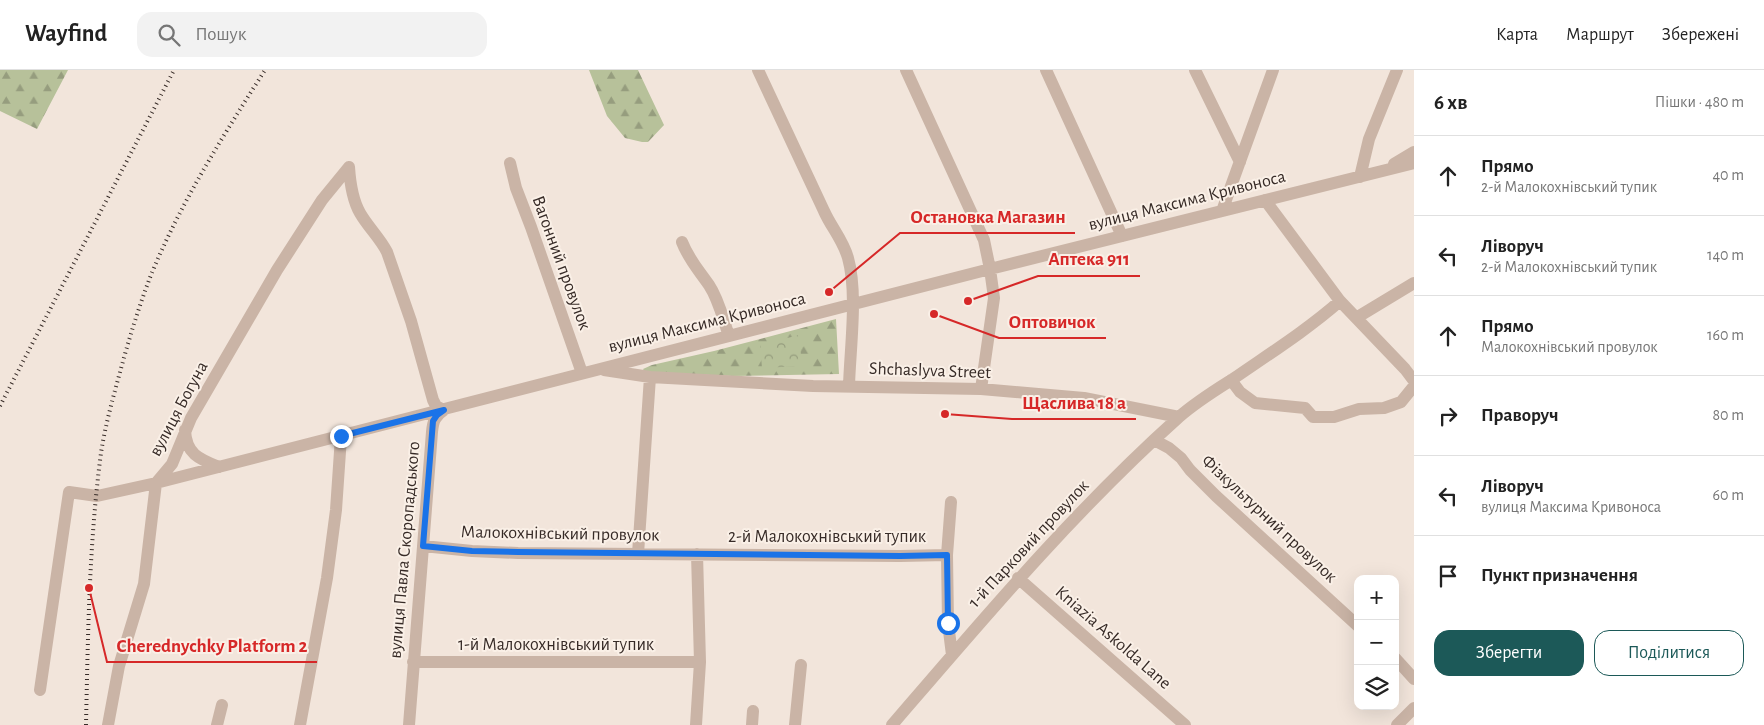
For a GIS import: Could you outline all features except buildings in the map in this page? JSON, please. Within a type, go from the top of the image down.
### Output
[{"type":"street","points":[[758,70],[828,220],[845,248],[851,273],[852,304],[849,386]]},
{"type":"street","points":[[906,70],[984,240],[994,298],[981,389]]},
{"type":"street","points":[[1046,70],[1122,236]]},
{"type":"street","points":[[1195,70],[1240,162]]},
{"type":"street","points":[[1222,210],[1273,70]]},
{"type":"street","points":[[1360,177],[1369,139],[1397,70]]},
{"type":"street","points":[[1383,171],[1414,152]]},
{"type":"street","name":"Вагонний провулок","points":[[510,163],[516,188],[582,373]]},
{"type":"street","name":"вулиця Максима Кривоноса","points":[[40,690],[69,492],[97,496],[156,484],[852,304],[1414,163]]},
{"type":"street","name":"вулиця Богуна","points":[[108,725],[119,666],[144,584],[156,484],[172,464],[185,430],[277,270],[322,200],[349,167],[355,204],[360,215],[383,243],[387,252],[411,321],[433,400],[436,406],[444,410]]},
{"type":"street","points":[[1265,200],[1340,302],[1405,369],[1414,381]]},
{"type":"street","points":[[682,242],[687,254],[709,286],[719,306],[729,336]]},
{"type":"street","points":[[1356,318],[1413,284]]},
{"type":"street","points":[[1179,417],[1195,403],[1231,380],[1340,302]]},
{"type":"street","name":"Shchaslyva Street","points":[[599,369],[650,377],[849,386],[981,389],[1084,398],[1179,417]]},
{"type":"street","points":[[638,554],[650,377]]},
{"type":"street","points":[[1231,380],[1240,392],[1255,403],[1305,408],[1313,417],[1334,417],[1359,409],[1384,408],[1401,402],[1414,386]]},
{"type":"street","name":"вулиця Павла Скоропадського","points":[[409,725],[433,421],[444,410]]},
{"type":"street","name":"1-й Парковий провулок","points":[[892,725],[1018,578],[1085,508],[1179,417]]},
{"type":"street","points":[[185,430],[186,442],[191,452],[205,462],[219,468]]},
{"type":"street","points":[[300,725],[327,578],[336,510],[341,436]]},
{"type":"street","name":"Фізкультурний провулок","points":[[1154,440],[1169,448],[1181,458],[1190,470],[1216,496],[1354,622]]},
{"type":"street","points":[[174,458],[180,453],[191,452]]},
{"type":"street","points":[[947,555],[951,502]]},
{"type":"street","name":"Малокохнівський провулок","points":[[423,546],[481,551],[697,554]]},
{"type":"street","points":[[696,725],[700,662],[697,554]]},
{"type":"street","name":"2-й Малокохнівський тупик","points":[[697,554],[947,555],[948,623],[952,655]]},
{"type":"street","name":"Kniazia Askolda Lane","points":[[1018,578],[1185,725]]},
{"type":"street","name":"1-й Малокохнівський тупик","points":[[413,662],[700,662]]},
{"type":"street","points":[[1399,662],[1414,679]]},
{"type":"street","points":[[795,725],[801,665]]},
{"type":"street","points":[[217,725],[222,705]]},
{"type":"street","points":[[1398,725],[1414,708]]},
{"type":"street","points":[[752,725],[753,711]]},
{"type":"green space","points":[[0,70],[68,70],[37,129],[0,111]]},
{"type":"green space","points":[[589,70],[638,70],[664,125],[648,142],[625,138],[607,116]]},
{"type":"green space","points":[[836,319],[839,374],[732,376],[645,372],[643,369],[652,365]]},
{"type":"green space","points":[[799,335],[802,366],[762,368],[760,345]]},
{"type":"railway","points":[[0,406],[174,70]]},
{"type":"railway","points":[[86,725],[94,521],[101,453],[109,412],[142,299],[163,248],[189,195],[265,70]]},
{"type":"place","name":"Остановка Магазин","points":[[829,292]]},
{"type":"place","name":"Аптека 911","points":[[968,301]]},
{"type":"place","name":"Оптовичок","points":[[934,314]]},
{"type":"place","name":"Щаслива 18 а","points":[[945,414]]},
{"type":"place","name":"Cherednychky Platform 2","points":[[89,588]]},
{"type":"route","points":[[341,436],[444,410],[433,421],[423,546],[472,551],[518,552],[947,555],[948,623]]}]
